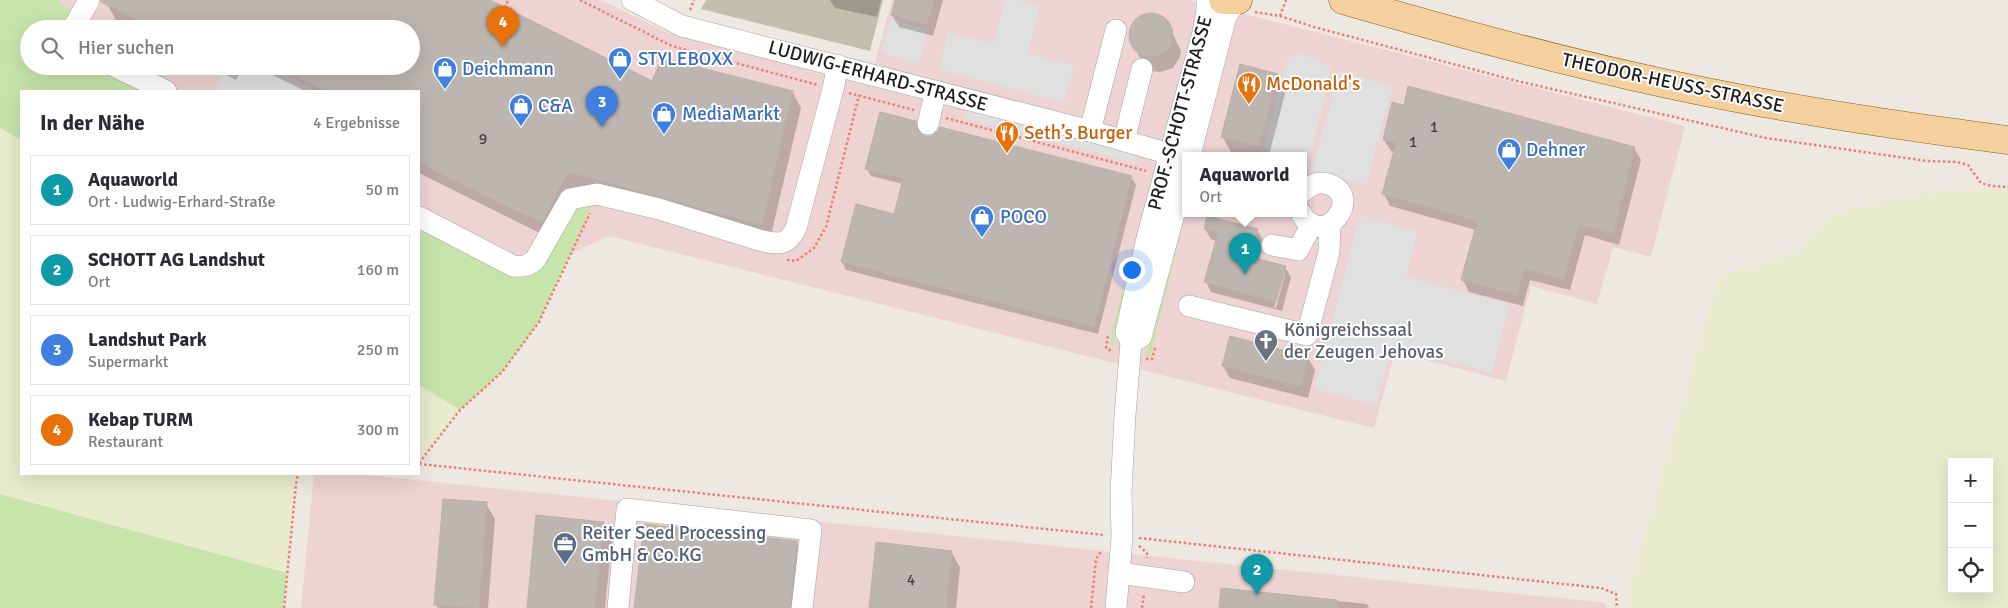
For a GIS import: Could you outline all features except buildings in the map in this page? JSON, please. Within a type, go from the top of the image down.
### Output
[{"type":"main road","points":[[1223,0],[1238,0]]},
{"type":"main road","name":"THEODOR-HEUSS-STRASSE","points":[[1343,0],[1530,52],[1637,78],[1833,115],[2008,140]]},
{"type":"street","points":[[78,20],[89,0]]},
{"type":"street","name":"LUDWIG-ERHARD-STRASSE","points":[[632,0],[682,26],[1182,155]]},
{"type":"street","name":"PROF.-SCHOTT-STRASSE","points":[[1183,152],[1208,10],[1207,0]]},
{"type":"street","name":"PROF.-SCHOTT-STRASSE","points":[[1183,152],[1226,16],[1238,0]]},
{"type":"street","points":[[1090,131],[1116,30]]},
{"type":"street","points":[[420,218],[514,266],[520,267],[528,265],[535,260],[570,199],[598,194],[659,209],[774,243],[785,242],[792,236],[796,228],[838,65]]},
{"type":"street","points":[[1124,141],[1142,69]]},
{"type":"street","points":[[133,75],[164,90]]},
{"type":"street","points":[[929,119],[936,91]]},
{"type":"street","name":"PROF.-SCHOTT-STRASSE","points":[[1116,608],[1122,536],[1121,493],[1131,342],[1126,332],[1147,238],[1182,155]]},
{"type":"street","points":[[1307,187],[1320,182],[1332,186],[1343,200],[1343,207],[1338,218],[1315,220]]},
{"type":"street","name":"PROF.-SCHOTT-STRASSE","points":[[1131,342],[1141,337],[1182,184]]},
{"type":"street","points":[[1272,245],[1298,250],[1315,220]]},
{"type":"street","points":[[1188,306],[1307,335],[1329,252],[1315,220]]},
{"type":"street","points":[[618,608],[627,509],[811,530],[802,608]]},
{"type":"street","points":[[1119,573],[1184,582]]},
{"type":"path","points":[[505,8],[508,0]]},
{"type":"path","points":[[580,0],[672,46],[859,95],[929,119],[1151,172]]},
{"type":"path","points":[[1286,0],[1280,16],[1314,27],[1517,81],[1766,138],[1927,162],[1957,162],[1968,165],[1981,183],[1991,186],[2008,187]]},
{"type":"path","points":[[780,259],[796,261],[814,248],[826,227],[859,95]]},
{"type":"path","points":[[420,462],[460,410],[502,372],[539,322],[598,194]]},
{"type":"path","points":[[420,463],[1601,588],[1616,594],[1617,608]]},
{"type":"path","points":[[284,608],[298,475]]},
{"type":"path","points":[[1091,608],[1096,559],[1103,548],[1122,536]]},
{"type":"shaded area","points":[[40,0],[601,0],[668,33],[869,84],[892,0],[1189,0],[1685,126],[1651,257],[1613,247],[1597,304],[1531,286],[1506,381],[1395,352],[1374,428],[609,236],[511,281],[420,235],[420,90],[142,90],[113,75],[420,75],[420,20],[48,20]]},
{"type":"shaded area","points":[[706,0],[883,0],[870,51],[701,9]]},
{"type":"shaded area","points":[[1005,0],[1018,0],[1040,6],[1028,53],[1074,65],[1064,103],[939,69],[948,32],[993,44]]},
{"type":"shaded area","points":[[891,19],[928,30],[918,64],[881,53]]},
{"type":"shaded area","points":[[1300,54],[1317,59],[1331,69],[1308,165],[1307,152],[1262,152],[1286,62],[1293,55]]},
{"type":"shaded area","points":[[1339,71],[1393,86],[1366,185],[1312,171]]},
{"type":"shaded area","points":[[222,75],[283,75],[314,90],[219,90],[215,88]]},
{"type":"shaded area","points":[[966,109],[1137,153],[1135,163],[963,118]]},
{"type":"shaded area","points":[[0,128],[20,139],[20,475],[298,475],[287,573],[0,494]]},
{"type":"shaded area","points":[[2008,190],[2008,608],[1628,608],[1631,581],[1718,277],[1800,251],[1814,231],[1832,216],[1885,200],[1944,191]]},
{"type":"shaded area","points":[[1360,216],[1418,231],[1406,277],[1510,304],[1492,373],[1392,347],[1376,406],[1314,389]]},
{"type":"shaded area","points":[[420,386],[460,410],[420,462]]},
{"type":"shaded area","points":[[314,475],[367,475],[1606,603],[1606,608],[301,608]]},
{"type":"green space","points":[[0,0],[59,0],[58,2],[72,11],[74,20],[20,20],[20,75],[126,75],[146,90],[20,90],[20,139],[0,128]]},
{"type":"green space","points":[[1158,177],[1152,191],[1113,347],[1110,346],[1112,332],[1150,184]]},
{"type":"green space","points":[[597,194],[539,322],[502,372],[460,410],[420,386],[420,233],[422,234],[440,228],[520,267],[570,199]]},
{"type":"green space","points":[[1182,212],[1182,217],[1185,217],[1150,356],[1146,356]]},
{"type":"green space","points":[[0,494],[287,573],[283,608],[0,608]]},
{"type":"place","name":"Kebap TURM","points":[[503,47]]},
{"type":"place","name":"STYLEBOXX","points":[[620,80]]},
{"type":"place","name":"Deichmann","points":[[445,90]]},
{"type":"place","name":"McDonald's","points":[[1249,105]]},
{"type":"place","name":"C&A","points":[[521,127]]},
{"type":"place","name":"Landshut Park","points":[[602,127]]},
{"type":"place","name":"MediaMarkt","points":[[664,135]]},
{"type":"place","name":"Seth’s Burger","points":[[1007,154]]},
{"type":"place","name":"Dehner","points":[[1509,171]]},
{"type":"place","name":"POCO","points":[[982,238]]},
{"type":"place","name":"Aquaworld","points":[[1245,274]]},
{"type":"place","name":"Königreichssaal der Zeugen Jehovas","points":[[1266,362]]},
{"type":"place","name":"Reiter Seed Processing GmbH & Co.KG","points":[[565,565]]},
{"type":"place","name":"SCHOTT AG Landshut","points":[[1257,595]]}]
